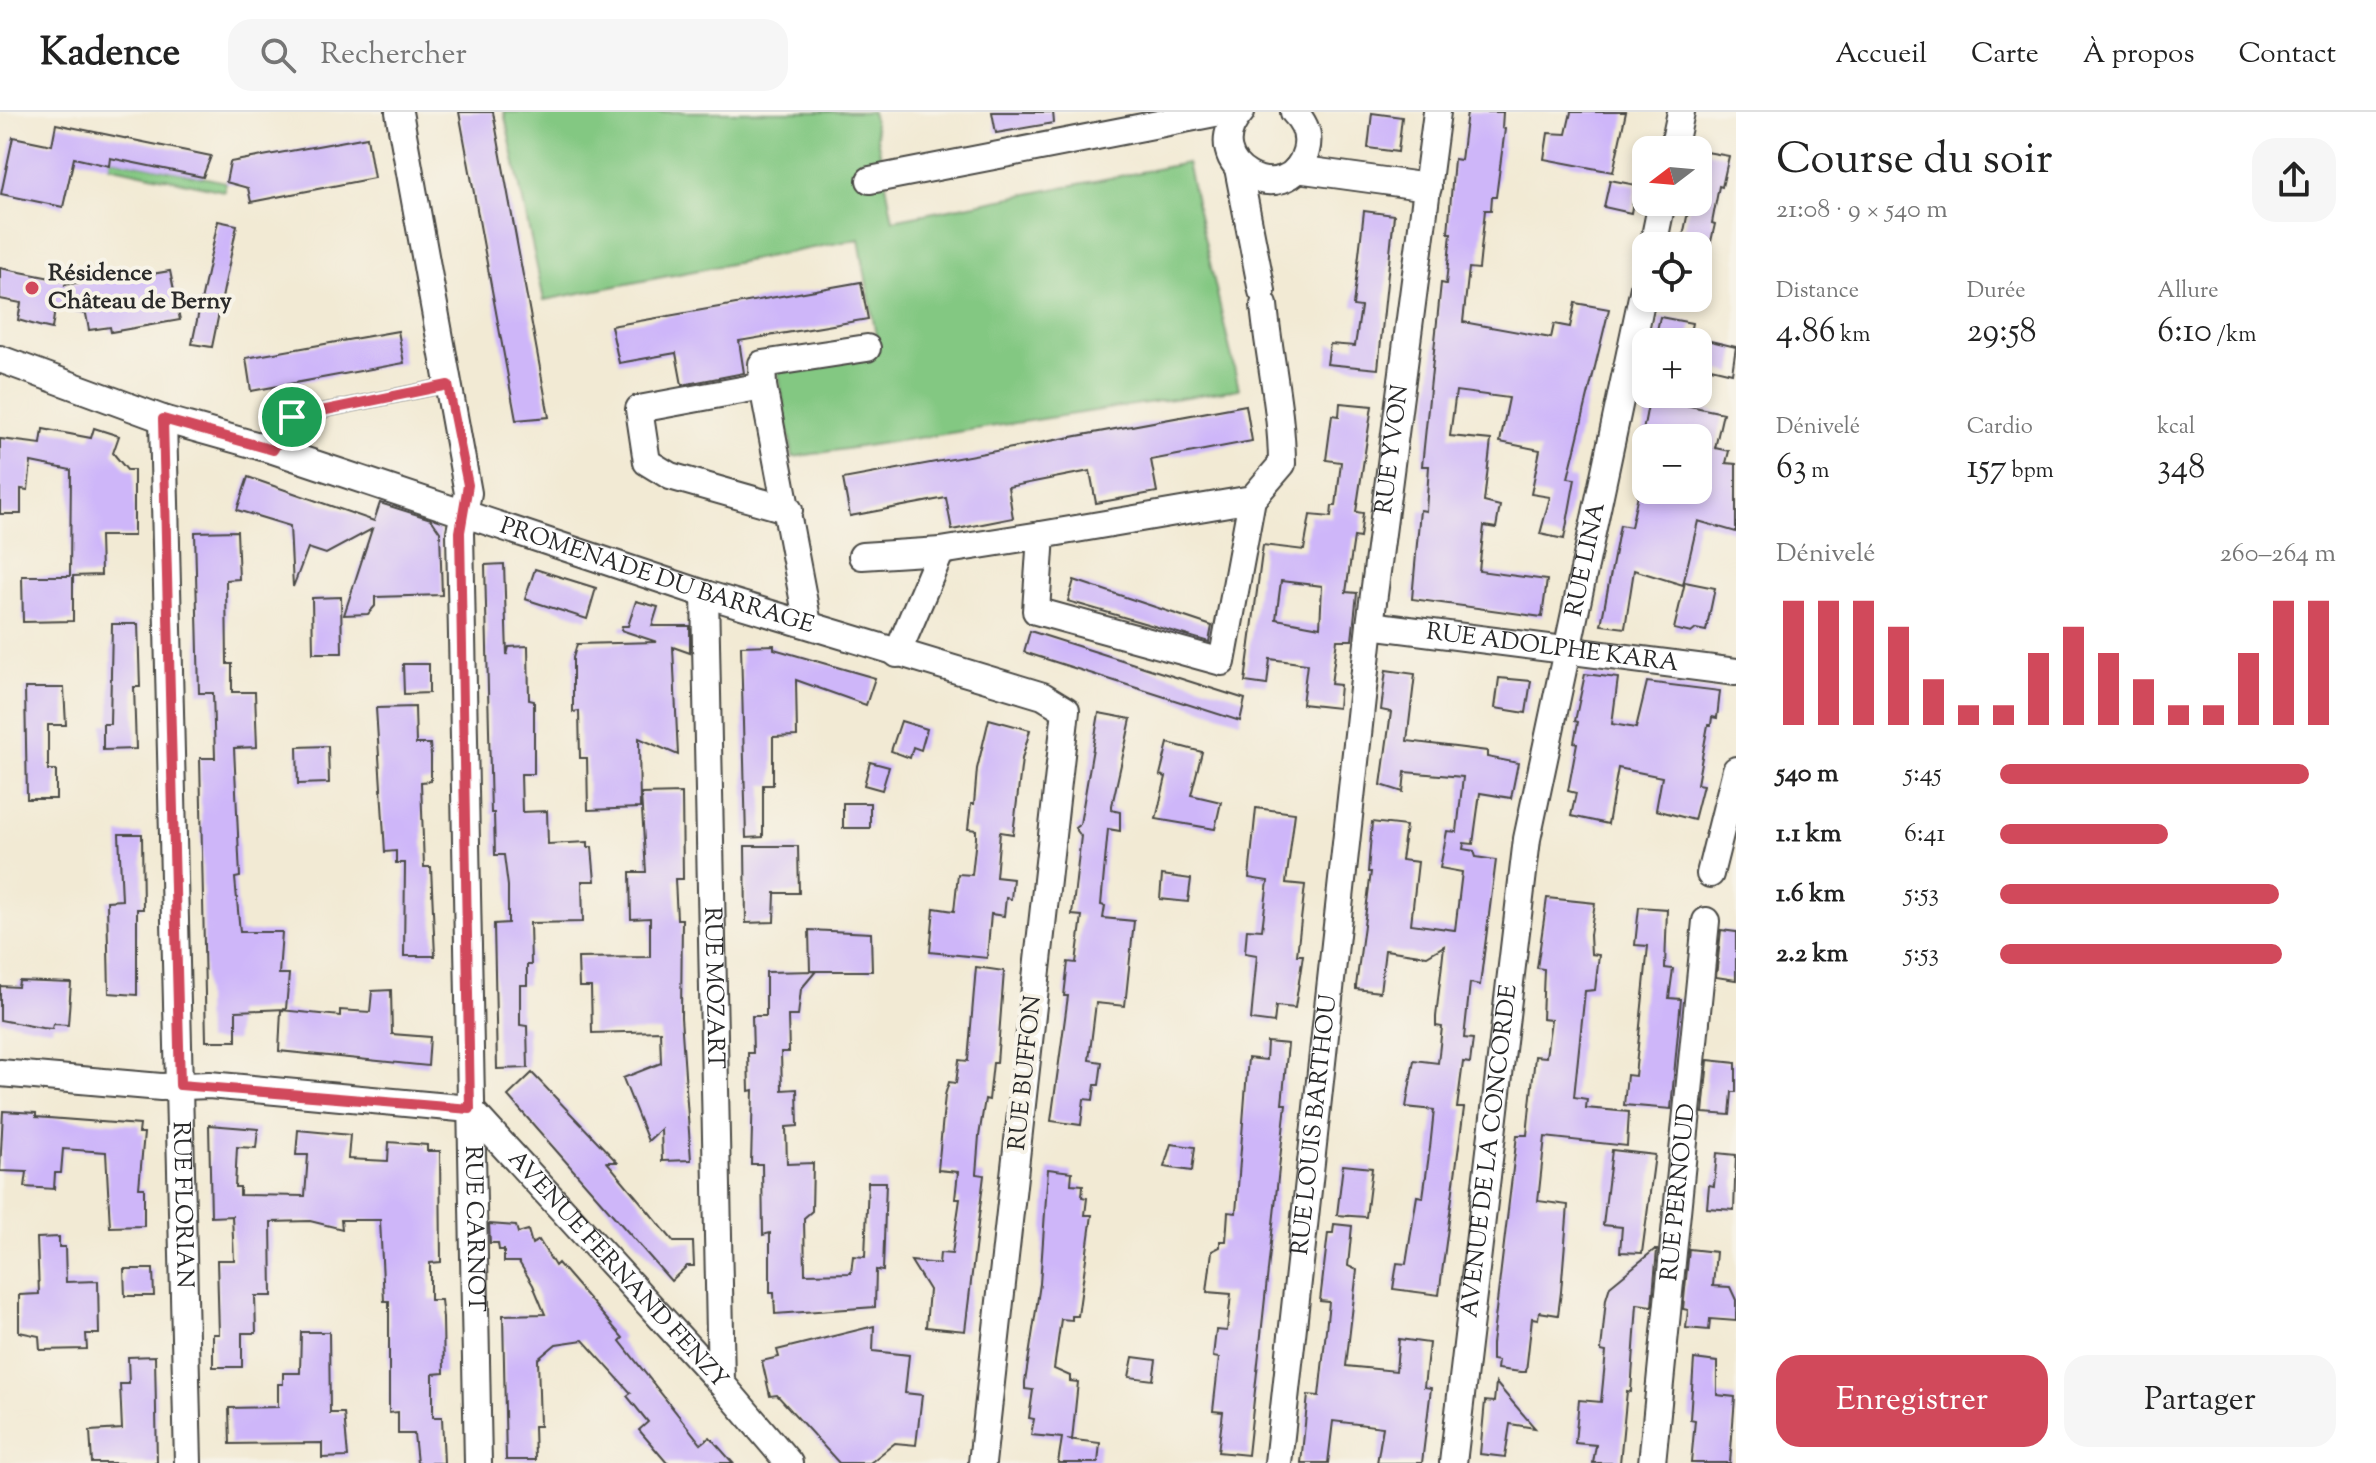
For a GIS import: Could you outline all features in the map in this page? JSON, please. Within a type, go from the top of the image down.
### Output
[{"type":"street","name":"RUE CARNOT","points":[[399,112],[468,485],[460,532],[478,1463]]},
{"type":"street","points":[[870,180],[1220,112]]},
{"type":"street","points":[[1041,535],[1036,611],[1222,662],[1252,499],[1282,464],[1282,427],[1271,374],[1263,298],[1238,168],[1228,146],[1228,134],[1241,112]]},
{"type":"street","points":[[1294,112],[1306,131],[1308,144],[1297,169]]},
{"type":"street","name":"RUE YVON","points":[[1351,789],[1437,112]]},
{"type":"street","points":[[1676,136],[1681,112]]},
{"type":"street","points":[[1238,168],[1261,181],[1274,181],[1297,169],[1428,187]]},
{"type":"street","name":"RUE LINA","points":[[1527,839],[1639,312]]},
{"type":"street","points":[[808,624],[789,510],[763,386],[762,364],[867,348]]},
{"type":"street","name":"PROMENADE DU BARRAGE","points":[[0,359],[163,419],[273,450],[705,594],[1043,696]]},
{"type":"street","points":[[763,386],[639,409],[647,462],[670,476],[789,510]]},
{"type":"street","name":"RUE FLORIAN","points":[[163,419],[188,1463]]},
{"type":"street","points":[[862,556],[941,551],[1252,499]]},
{"type":"street","points":[[897,654],[941,551]]},
{"type":"street","name":"RUE MOZART","points":[[705,594],[721,1383]]},
{"type":"street","name":"RUE ADOLPHE KARA","points":[[1370,625],[1736,672]]},
{"type":"street","name":"RUE BUFFON","points":[[982,1463],[1066,710],[1043,696]]},
{"type":"street","points":[[1710,874],[1736,770]]},
{"type":"street","name":"RUE LOUIS BARTHOU","points":[[1278,1463],[1351,789]]},
{"type":"street","name":"AVENUE DE LA CONCORDE","points":[[1453,1463],[1527,839]]},
{"type":"street","name":"RUE PERNOUD","points":[[1652,1463],[1706,921]]},
{"type":"street","points":[[0,1073],[470,1109]]},
{"type":"street","name":"AVENUE FERNAND FENZY","points":[[470,1109],[721,1383],[789,1463]]},
{"type":"lane","points":[[273,450],[292,417],[448,385]]},
{"type":"green space","points":[[504,112],[872,112],[893,220],[1187,163],[1239,389],[793,457],[776,362],[876,336],[859,239],[544,300]]},
{"type":"green space","points":[[110,158],[226,182],[224,191],[109,166]]},
{"type":"building","points":[[459,112],[493,112],[549,417],[516,420]]},
{"type":"building","points":[[992,112],[1053,112],[1054,123],[996,133]]},
{"type":"building","points":[[1467,112],[1503,112],[1502,128],[1505,129],[1496,197],[1492,197],[1491,210],[1485,210],[1479,269],[1469,268],[1463,322],[1551,338],[1554,324],[1570,327],[1575,303],[1609,309],[1568,478],[1575,479],[1564,539],[1540,534],[1550,497],[1531,494],[1540,450],[1500,442],[1509,398],[1456,391],[1450,436],[1491,440],[1484,502],[1500,506],[1496,528],[1484,526],[1479,571],[1547,580],[1542,617],[1412,599],[1420,510],[1426,511],[1429,466],[1422,466],[1441,283],[1446,284],[1454,159],[1461,160]]},
{"type":"building","points":[[1571,112],[1626,112],[1613,172],[1544,159],[1548,133],[1566,134]]},
{"type":"building","points":[[1372,113],[1402,117],[1398,152],[1368,148]]},
{"type":"building","points":[[56,124],[211,156],[203,177],[110,158],[109,166],[74,158],[63,207],[1,194],[13,137],[52,145]]},
{"type":"building","points":[[367,137],[374,178],[251,202],[248,188],[226,182],[230,162]]},
{"type":"building","points":[[1712,153],[1729,156],[1722,187],[1719,186],[1712,237],[1712,232],[1684,232],[1687,216],[1712,216]]},
{"type":"building","points":[[1610,180],[1632,184],[1631,213],[1604,207]]},
{"type":"building","points":[[1364,211],[1394,215],[1378,369],[1327,364],[1330,344],[1355,346],[1361,307],[1353,306]]},
{"type":"building","points":[[218,221],[237,225],[212,347],[192,344]]},
{"type":"building","points":[[0,268],[66,281],[65,285],[145,270],[146,275],[170,271],[180,320],[111,332],[110,327],[89,330],[86,314],[55,309],[52,329],[18,320],[21,303],[0,299]]},
{"type":"building","points":[[861,282],[868,319],[739,341],[744,373],[682,385],[676,353],[619,363],[611,326]]},
{"type":"building","points":[[1660,317],[1692,323],[1691,328],[1658,328]]},
{"type":"building","points":[[398,331],[404,363],[251,391],[246,358]]},
{"type":"building","points":[[1712,341],[1736,347],[1732,373],[1712,368]]},
{"type":"building","points":[[1340,403],[1372,406],[1356,512],[1363,513],[1360,538],[1354,537],[1346,592],[1357,593],[1352,640],[1337,640],[1331,684],[1340,685],[1338,708],[1302,704],[1307,664],[1270,659],[1267,685],[1245,682],[1263,545],[1304,550],[1310,515],[1331,517],[1332,506],[1336,506],[1341,462],[1326,460],[1332,415],[1339,416]],"holes":[[[1281,581],[1322,586],[1320,627],[1276,619]]]},
{"type":"building","points":[[1246,405],[1252,441],[1151,460],[1157,492],[1096,503],[1090,471],[1008,487],[1013,518],[952,530],[946,498],[850,516],[843,479]]},
{"type":"building","points":[[1647,408],[1699,408],[1723,413],[1715,448],[1729,451],[1726,463],[1736,464],[1736,532],[1698,521],[1683,585],[1634,570],[1625,628],[1601,625],[1620,525],[1631,527],[1636,504],[1712,504],[1712,424],[1644,424]]},
{"type":"building","points":[[94,428],[119,436],[113,453],[127,470],[134,470],[134,536],[100,536],[101,575],[73,576],[73,621],[23,622],[22,576],[70,576],[71,470],[31,462],[28,490],[21,489],[21,514],[0,514],[0,439],[41,444],[43,429],[91,438]]},
{"type":"building","points":[[248,477],[374,521],[380,503],[431,519],[440,532],[442,595],[375,597],[375,606],[368,614],[344,615],[372,529],[326,554],[308,548],[293,587],[290,526],[237,510]]},
{"type":"building","points":[[237,531],[239,579],[226,580],[227,664],[232,664],[232,692],[255,692],[257,747],[234,748],[240,877],[235,878],[240,932],[282,932],[279,974],[289,974],[286,1009],[236,1011],[236,1041],[206,1041],[200,758],[215,758],[213,693],[199,693],[195,532]]},
{"type":"building","points":[[504,564],[507,655],[509,647],[528,646],[529,700],[534,701],[534,774],[521,774],[522,812],[547,811],[548,844],[588,842],[588,847],[592,847],[595,881],[582,881],[583,922],[530,923],[531,965],[527,965],[527,985],[520,985],[520,1025],[527,1026],[528,1068],[497,1069],[494,924],[508,923],[508,886],[504,855],[495,855],[494,813],[491,813],[485,565]]},
{"type":"building","points":[[535,569],[596,588],[587,619],[525,599]]},
{"type":"building","points":[[1074,580],[1212,626],[1209,642],[1068,601]]},
{"type":"building","points":[[1685,582],[1715,588],[1706,631],[1696,629],[1691,633],[1674,629]]},
{"type":"building","points":[[341,597],[342,653],[313,653],[312,598]]},
{"type":"building","points":[[636,601],[658,607],[652,626],[690,626],[690,653],[673,647],[678,755],[639,738],[640,808],[588,810],[587,758],[580,758],[579,711],[573,712],[573,658],[577,644],[657,642],[621,630],[622,626],[628,626]]},
{"type":"building","points":[[112,624],[138,624],[140,687],[134,687],[136,749],[103,750],[103,724],[110,724]]},
{"type":"building","points":[[1030,631],[1245,699],[1240,721],[1024,652]]},
{"type":"building","points":[[774,645],[774,649],[875,678],[866,705],[796,680],[797,736],[773,737],[773,785],[763,785],[763,837],[746,838],[741,646]]},
{"type":"building","points":[[403,664],[429,664],[429,693],[404,694]]},
{"type":"building","points":[[1386,670],[1415,674],[1407,741],[1487,751],[1487,757],[1518,763],[1511,798],[1480,793],[1473,844],[1464,843],[1463,849],[1474,851],[1476,857],[1496,860],[1480,985],[1470,983],[1464,1038],[1473,1039],[1470,1063],[1463,1062],[1457,1108],[1464,1108],[1439,1295],[1393,1289],[1397,1263],[1406,1264],[1417,1196],[1423,1197],[1434,1110],[1406,1107],[1414,1060],[1438,1063],[1442,1027],[1436,1026],[1436,1017],[1444,946],[1427,956],[1385,950],[1380,992],[1356,989],[1356,986],[1371,872],[1368,872],[1372,822],[1406,826],[1401,860],[1418,862],[1411,924],[1455,930],[1462,872],[1440,868],[1447,831],[1457,832],[1463,777],[1405,772],[1403,792],[1381,785],[1391,712],[1381,710]]},
{"type":"building","points":[[1585,674],[1618,678],[1612,724],[1636,728],[1647,682],[1720,691],[1717,718],[1712,717],[1711,725],[1708,725],[1697,784],[1703,785],[1694,820],[1656,810],[1662,777],[1618,768],[1608,824],[1571,816],[1576,793],[1568,791],[1577,743],[1574,742],[1578,722],[1575,721]]},
{"type":"building","points":[[1499,678],[1531,681],[1526,713],[1495,708]]},
{"type":"building","points":[[25,688],[64,688],[66,725],[48,725],[48,770],[56,770],[56,799],[27,799]]},
{"type":"building","points":[[415,707],[416,744],[430,744],[431,756],[431,781],[421,782],[424,867],[431,867],[435,956],[404,956],[405,863],[396,863],[396,851],[385,852],[376,708]]},
{"type":"building","points":[[1099,713],[1131,719],[1111,810],[1120,812],[1120,831],[1108,829],[1101,905],[1105,906],[1103,918],[1134,921],[1125,1006],[1096,1003],[1089,1060],[1102,1062],[1093,1100],[1084,1099],[1081,1125],[1051,1121],[1068,996],[1064,996],[1068,962],[1076,963],[1082,916],[1072,915],[1081,836],[1075,828],[1080,824]]},
{"type":"building","points":[[989,719],[1030,730],[1022,759],[1013,834],[1000,832],[996,877],[1013,879],[1011,899],[1006,898],[1004,916],[991,914],[987,958],[930,952],[934,908],[954,911],[958,874],[972,875],[976,830],[968,829],[977,769]]},
{"type":"building","points":[[901,721],[927,729],[921,750],[913,747],[910,758],[891,751]]},
{"type":"building","points":[[1168,743],[1202,752],[1191,795],[1221,802],[1215,829],[1156,819],[1166,777],[1160,775]]},
{"type":"building","points":[[328,746],[329,783],[298,784],[297,747]]},
{"type":"building","points":[[870,762],[889,767],[882,790],[864,785]]},
{"type":"building","points":[[682,793],[683,879],[675,879],[677,919],[682,919],[681,1017],[691,1160],[662,1161],[661,1129],[648,1141],[623,1078],[661,1063],[660,1031],[592,1033],[591,987],[579,987],[578,958],[650,957],[650,918],[631,919],[630,872],[646,872],[641,794]]},
{"type":"building","points":[[843,803],[870,803],[870,828],[843,828]]},
{"type":"building","points":[[1256,808],[1295,813],[1286,883],[1305,885],[1297,955],[1303,955],[1295,1008],[1276,1006],[1274,1023],[1251,1020],[1257,955],[1245,953],[1247,929],[1262,930],[1268,881],[1249,878]]},
{"type":"building","points":[[119,834],[142,834],[143,909],[137,909],[137,995],[109,993],[107,901],[122,900]]},
{"type":"building","points":[[745,846],[798,846],[799,893],[775,893],[774,922],[746,923]]},
{"type":"building","points":[[1162,875],[1191,879],[1188,902],[1160,899]]},
{"type":"building","points":[[1547,898],[1595,903],[1590,935],[1591,954],[1599,955],[1595,990],[1585,991],[1574,1097],[1587,1099],[1586,1108],[1629,1112],[1627,1146],[1545,1137],[1538,1201],[1568,1205],[1561,1292],[1558,1315],[1539,1312],[1538,1319],[1532,1318],[1526,1372],[1521,1372],[1497,1369],[1498,1361],[1492,1360],[1492,1344],[1517,1135],[1527,1135],[1535,1056],[1546,1057],[1551,1020],[1542,1019],[1544,969],[1537,968]]},
{"type":"building","points":[[1639,907],[1667,909],[1665,968],[1673,969],[1669,998],[1681,999],[1671,1109],[1624,1105],[1627,1075],[1635,1076],[1648,946],[1635,945]]},
{"type":"building","points":[[809,930],[871,933],[872,971],[810,971]]},
{"type":"building","points":[[1721,930],[1736,932],[1736,980],[1716,977]]},
{"type":"building","points":[[976,967],[1004,971],[997,1063],[993,1063],[989,1100],[985,1099],[979,1136],[976,1174],[984,1175],[965,1331],[926,1327],[929,1290],[911,1261],[939,1264],[940,1253],[952,1254],[960,1199],[955,1199],[958,1172],[938,1170],[945,1095],[949,1082],[956,1083],[959,1060],[968,1061]]},
{"type":"building","points":[[816,971],[801,989],[798,1016],[788,1016],[789,1052],[781,1052],[782,1090],[797,1089],[798,1126],[786,1127],[787,1164],[813,1163],[812,1211],[804,1218],[805,1274],[851,1273],[853,1256],[865,1257],[868,1182],[886,1182],[883,1271],[876,1270],[875,1307],[775,1314],[774,1293],[770,1293],[770,1233],[763,1235],[762,1164],[751,1164],[753,1090],[749,1091],[748,1053],[753,1053],[752,1016],[766,1016],[766,972]]},
{"type":"building","points":[[19,981],[71,983],[68,1025],[53,1024],[52,1029],[0,1020],[0,986],[18,987]]},
{"type":"building","points":[[391,990],[392,1034],[430,1037],[428,1066],[279,1051],[281,1010],[340,1016],[340,1010],[370,1012],[372,991]]},
{"type":"building","points":[[1267,1042],[1288,1044],[1282,1104],[1286,1104],[1248,1455],[1218,1452],[1223,1412],[1213,1411],[1219,1358],[1213,1357],[1216,1330],[1227,1331],[1231,1294],[1207,1292],[1212,1251],[1220,1247],[1220,1241],[1226,1241],[1228,1212],[1236,1213],[1248,1058],[1266,1060]]},
{"type":"building","points":[[1708,1060],[1736,1063],[1736,1092],[1732,1092],[1730,1115],[1703,1113]]},
{"type":"building","points":[[532,1073],[617,1162],[607,1162],[674,1242],[693,1242],[694,1266],[687,1266],[671,1281],[508,1096]]},
{"type":"building","points":[[3,1111],[36,1113],[36,1117],[140,1125],[139,1133],[144,1133],[139,1188],[144,1188],[144,1226],[110,1227],[106,1152],[63,1149],[61,1173],[55,1173],[54,1189],[25,1187],[27,1172],[0,1171]]},
{"type":"building","points":[[209,1125],[258,1129],[256,1148],[237,1147],[235,1187],[240,1187],[240,1195],[305,1196],[308,1155],[296,1155],[298,1130],[350,1135],[348,1159],[388,1161],[389,1142],[427,1145],[427,1151],[440,1151],[441,1262],[430,1263],[430,1300],[441,1300],[443,1318],[444,1373],[433,1374],[433,1417],[442,1417],[444,1463],[417,1463],[414,1434],[398,1434],[398,1412],[389,1413],[389,1301],[384,1301],[380,1220],[341,1220],[342,1229],[310,1221],[271,1222],[272,1296],[255,1296],[256,1333],[242,1333],[242,1367],[213,1367],[213,1334],[219,1334],[217,1260],[234,1260],[232,1216],[211,1217]]},
{"type":"building","points":[[1171,1144],[1195,1147],[1192,1171],[1164,1167]]},
{"type":"building","points":[[1612,1150],[1655,1155],[1642,1253],[1620,1252],[1622,1227],[1603,1225]]},
{"type":"building","points":[[1717,1153],[1736,1155],[1734,1210],[1707,1208],[1709,1185],[1714,1186]]},
{"type":"building","points":[[1343,1165],[1372,1168],[1366,1217],[1337,1215]]},
{"type":"building","points":[[1048,1169],[1072,1172],[1071,1184],[1083,1185],[1082,1197],[1087,1198],[1085,1215],[1092,1215],[1078,1316],[1072,1316],[1072,1320],[1061,1319],[1054,1369],[1070,1376],[1070,1381],[1078,1382],[1072,1440],[1100,1443],[1098,1463],[1058,1463],[1062,1438],[1031,1435],[1034,1419],[1029,1418],[1033,1390],[1025,1389],[1025,1382],[1040,1284]]},
{"type":"building","points":[[489,1224],[516,1226],[518,1233],[528,1230],[532,1244],[539,1240],[555,1266],[558,1263],[623,1338],[620,1341],[701,1444],[710,1437],[733,1463],[667,1463],[639,1430],[648,1422],[627,1396],[631,1393],[583,1340],[556,1344],[538,1359],[540,1426],[534,1426],[535,1460],[506,1460],[503,1315],[545,1314],[519,1262],[504,1262],[504,1250],[499,1250],[498,1243],[490,1243]]},
{"type":"building","points":[[1334,1224],[1352,1226],[1348,1266],[1357,1270],[1346,1366],[1396,1371],[1399,1339],[1429,1343],[1424,1387],[1431,1388],[1422,1463],[1377,1463],[1383,1427],[1333,1421],[1328,1463],[1301,1463],[1308,1395],[1319,1396],[1329,1302],[1320,1301],[1328,1233],[1333,1233]]},
{"type":"building","points":[[59,1237],[59,1247],[65,1247],[66,1282],[98,1281],[99,1334],[86,1334],[87,1349],[40,1350],[39,1336],[19,1332],[19,1295],[39,1294],[37,1238]]},
{"type":"building","points":[[1689,1249],[1716,1252],[1713,1286],[1730,1287],[1736,1300],[1736,1321],[1710,1319],[1709,1330],[1686,1328],[1688,1310],[1683,1309]]},
{"type":"building","points":[[1657,1250],[1652,1306],[1637,1304],[1631,1392],[1627,1391],[1620,1463],[1593,1463],[1596,1445],[1575,1443],[1579,1400],[1601,1402],[1606,1352],[1601,1351],[1606,1299],[1610,1286]]},
{"type":"building","points":[[124,1269],[153,1269],[154,1296],[125,1296]]},
{"type":"building","points":[[874,1326],[873,1351],[909,1355],[905,1393],[922,1395],[916,1445],[895,1443],[870,1463],[839,1463],[777,1395],[770,1396],[762,1361],[779,1357],[777,1350]]},
{"type":"building","points":[[301,1332],[329,1332],[330,1413],[344,1413],[348,1457],[322,1458],[322,1443],[230,1444],[229,1408],[278,1407],[278,1384],[283,1384],[283,1373],[300,1373]]},
{"type":"building","points":[[155,1356],[157,1463],[92,1463],[90,1431],[122,1429],[120,1384],[129,1384],[128,1357]]},
{"type":"building","points":[[1133,1357],[1156,1360],[1153,1380],[1129,1377]]},
{"type":"building","points":[[1694,1359],[1717,1362],[1717,1395],[1735,1397],[1730,1463],[1691,1463],[1695,1420],[1690,1419]]},
{"type":"building","points":[[1496,1383],[1535,1428],[1510,1424],[1505,1457],[1480,1454],[1485,1401],[1494,1402]]},
{"type":"place","name":"Résidence Château de Berny","points":[[32,288]]},
{"type":"route","points":[[448,385],[468,485],[460,532],[470,1109],[180,1085],[163,419],[273,450],[292,417],[448,385]]}]
